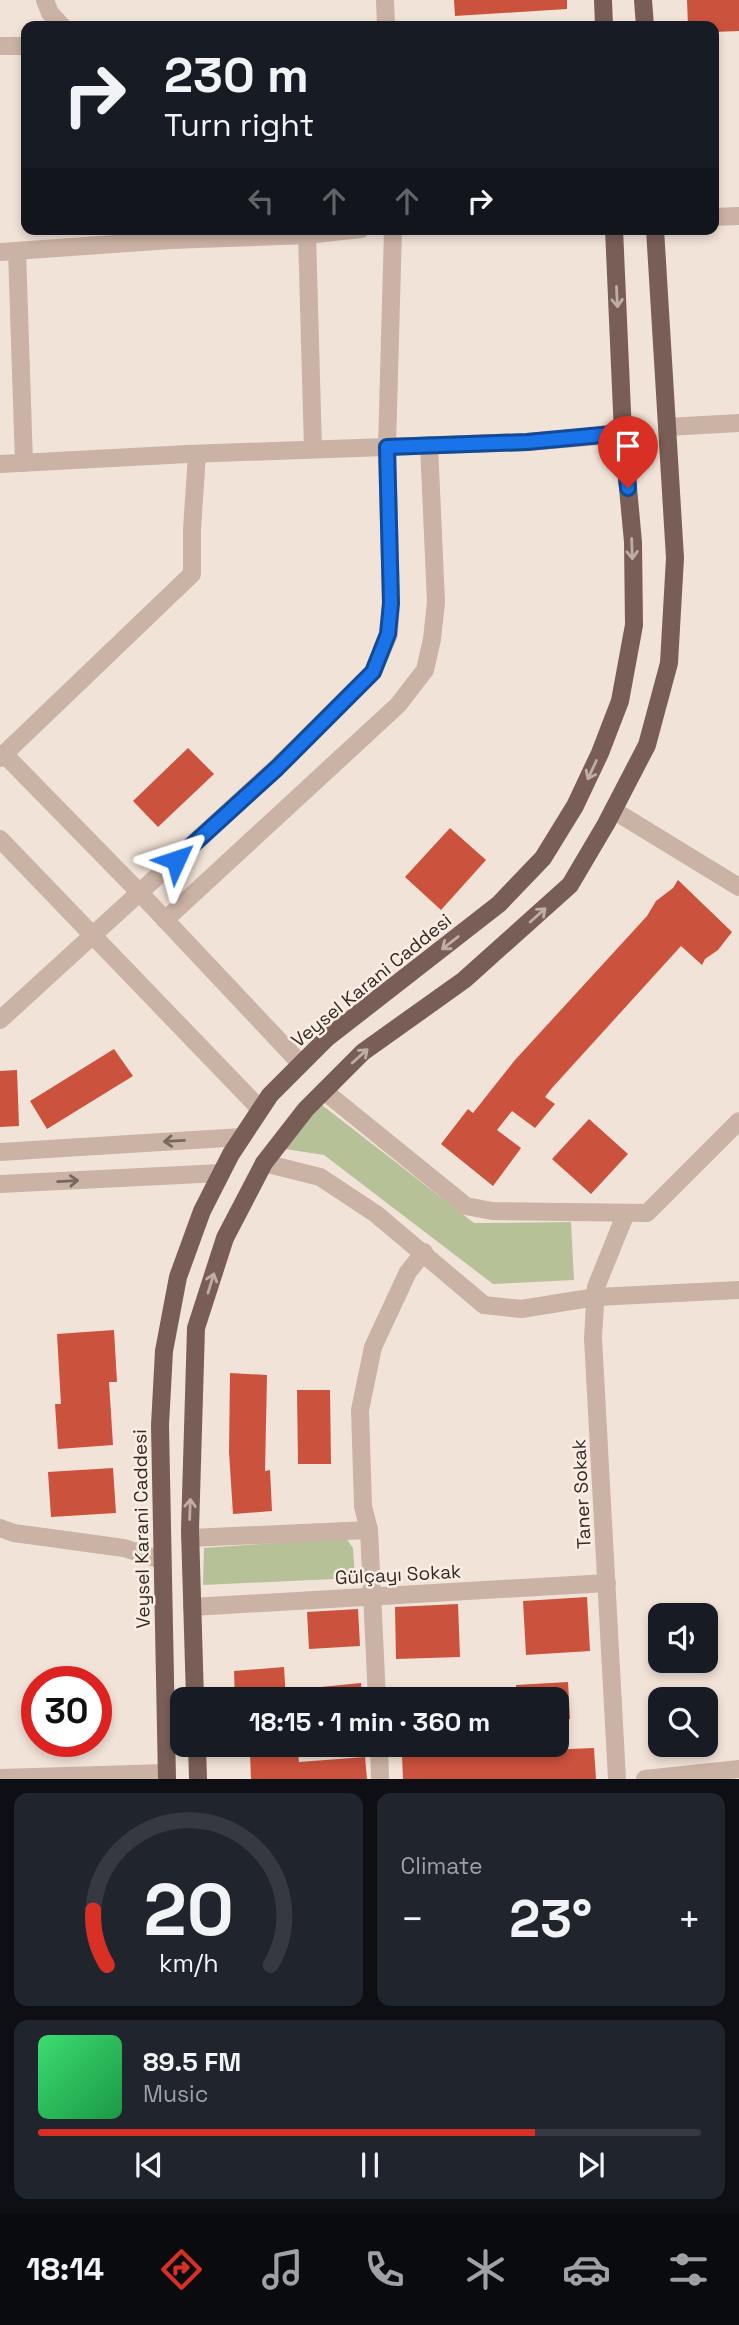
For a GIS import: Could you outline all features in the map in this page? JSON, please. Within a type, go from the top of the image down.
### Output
[{"type":"main road","points":[[603,0],[604,21]]},
{"type":"main road","points":[[643,0],[645,21]]},
{"type":"main road","name":"Veysel Karani Caddesi","points":[[167,1776],[160,1425],[164,1351],[178,1277],[202,1211],[242,1137],[270,1095],[327,1038],[499,904],[543,858],[575,806],[620,701],[634,625],[633,542],[623,433],[614,235]]},
{"type":"main road","points":[[195,1687],[190,1538],[197,1328],[225,1238],[264,1163],[306,1109],[363,1052],[464,980],[570,886],[647,745],[669,663],[675,558],[655,235]]},
{"type":"main road","points":[[197,1757],[198,1779]]},
{"type":"street","points":[[46,0],[50,13],[57,21]]},
{"type":"street","points":[[385,0],[386,21]]},
{"type":"street","points":[[0,46],[21,46]]},
{"type":"street","points":[[719,217],[739,216]]},
{"type":"street","points":[[24,463],[8,251],[171,240],[307,235],[313,449]]},
{"type":"street","points":[[0,1020],[277,768],[373,672],[388,634],[391,603],[387,447],[393,235]]},
{"type":"street","points":[[667,426],[739,423]]},
{"type":"street","points":[[0,464],[527,442],[623,433]]},
{"type":"street","points":[[165,920],[398,705],[425,670],[436,602],[429,445]]},
{"type":"street","points":[[197,454],[192,574],[2,756],[140,893],[301,1064]]},
{"type":"street","points":[[613,810],[739,887]]},
{"type":"street","points":[[0,839],[260,1109]]},
{"type":"street","points":[[324,1091],[466,1206],[492,1211],[647,1213],[739,1121]]},
{"type":"street","points":[[0,1152],[242,1137]]},
{"type":"street","points":[[264,1163],[320,1177],[376,1214],[484,1305],[521,1309],[596,1297],[739,1290]]},
{"type":"street","points":[[0,1184],[221,1173]]},
{"type":"street","name":"Taner Sokak","points":[[617,1779],[593,1338],[596,1287],[626,1213]]},
{"type":"street","points":[[377,1687],[369,1530],[363,1506],[360,1410],[373,1348],[408,1272],[424,1252]]},
{"type":"street","points":[[0,1528],[124,1548],[161,1560]]},
{"type":"street","points":[[190,1538],[369,1530]]},
{"type":"street","name":"Gülçayı Sokak","points":[[192,1607],[607,1583]]},
{"type":"street","points":[[379,1757],[380,1779]]},
{"type":"street","points":[[645,1779],[739,1769]]},
{"type":"street","points":[[0,1778],[167,1776]]},
{"type":"green space","points":[[322,1105],[474,1223],[571,1222],[574,1280],[493,1284],[324,1155],[285,1149],[307,1116]]},
{"type":"green space","points":[[346,1538],[353,1548],[355,1578],[203,1585],[204,1548]]},
{"type":"building","points":[[454,0],[567,0],[567,9],[455,16]]},
{"type":"building","points":[[687,0],[739,0],[739,31],[719,32],[719,21],[688,21]]},
{"type":"building","points":[[188,748],[214,774],[158,827],[133,801]]},
{"type":"building","points":[[450,828],[486,860],[441,910],[405,877]]},
{"type":"building","points":[[678,880],[732,932],[702,965],[681,946],[552,1088],[545,1097],[555,1104],[535,1128],[512,1111],[497,1130],[521,1148],[493,1186],[441,1144],[468,1109],[473,1113],[515,1060],[647,916],[656,901],[673,888]]},
{"type":"building","points":[[114,1049],[133,1076],[47,1129],[30,1101]]},
{"type":"building","points":[[17,1070],[19,1126],[0,1127],[0,1071]]},
{"type":"building","points":[[589,1119],[628,1154],[591,1194],[552,1159]]},
{"type":"building","points":[[114,1330],[117,1382],[109,1382],[113,1445],[58,1449],[55,1404],[61,1404],[57,1334]]},
{"type":"building","points":[[230,1373],[267,1375],[265,1471],[270,1470],[272,1511],[233,1514],[229,1452]]},
{"type":"building","points":[[297,1390],[330,1390],[331,1464],[298,1464]]},
{"type":"building","points":[[113,1468],[116,1513],[51,1517],[48,1472]]},
{"type":"building","points":[[587,1597],[590,1651],[526,1655],[523,1601]]},
{"type":"building","points":[[458,1604],[460,1657],[396,1659],[395,1607]]},
{"type":"building","points":[[358,1609],[360,1646],[309,1649],[307,1612]]},
{"type":"building","points":[[284,1667],[285,1687],[235,1687],[234,1671]]},
{"type":"building","points":[[568,1682],[568,1687],[516,1687]]},
{"type":"building","points":[[361,1683],[361,1687],[321,1687]]},
{"type":"building","points":[[594,1748],[596,1779],[403,1779],[402,1757],[569,1757],[569,1749]]},
{"type":"building","points":[[250,1757],[299,1757],[299,1762],[365,1757],[367,1779],[251,1779]]},
{"type":"route","points":[[176,860],[277,768],[373,672],[388,634],[391,603],[387,447],[527,442],[623,433],[628,488]]}]
